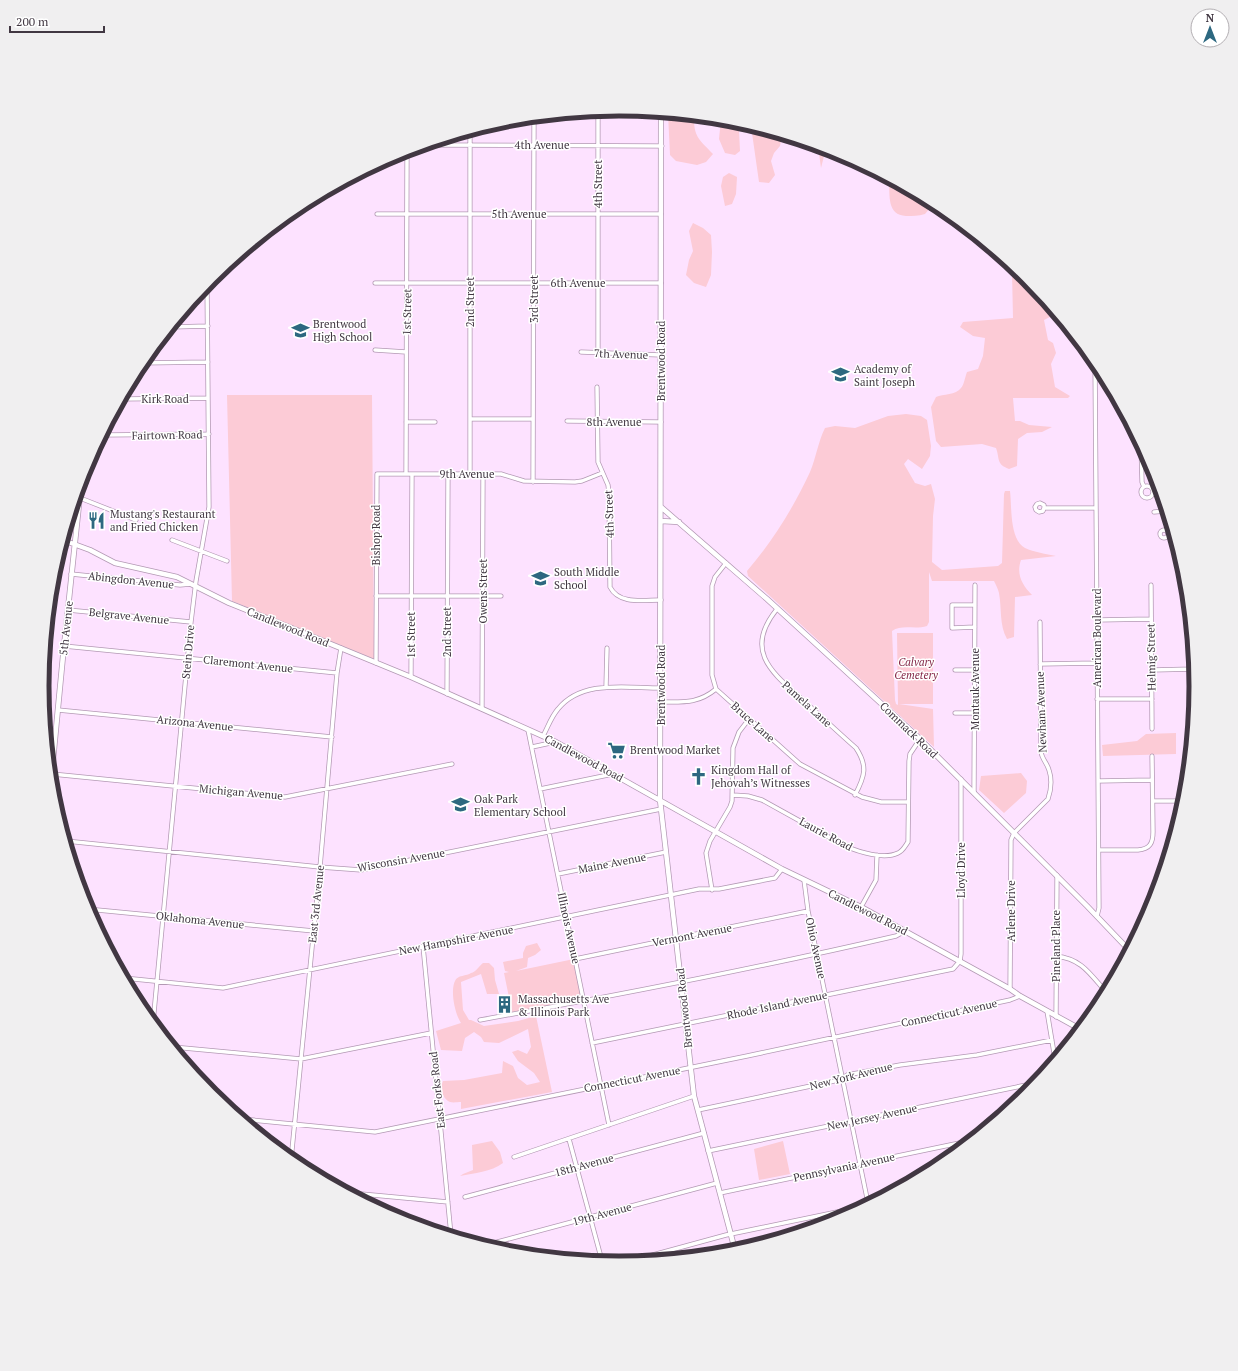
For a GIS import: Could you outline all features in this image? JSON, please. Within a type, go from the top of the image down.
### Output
[{"type":"street","name":"4th Street","points":[[598,117],[598,353]]},
{"type":"street","name":"Brentwood Road","points":[[662,117],[660,800],[694,1096],[734,1244]]},
{"type":"street","name":"3rd Street","points":[[533,482],[534,122]]},
{"type":"street","name":"2nd Street","points":[[470,135],[470,474]]},
{"type":"street","name":"4th Avenue","points":[[439,145],[662,146]]},
{"type":"street","name":"1st Street","points":[[406,474],[407,157]]},
{"type":"street","name":"5th Avenue","points":[[377,214],[661,214]]},
{"type":"street","name":"6th Avenue","points":[[375,283],[661,283]]},
{"type":"street","name":"Stein Drive","points":[[154,1014],[191,622],[193,585],[209,507],[207,292]]},
{"type":"street","points":[[177,327],[208,326]]},
{"type":"street","points":[[375,350],[406,352]]},
{"type":"street","name":"7th Avenue","points":[[581,352],[661,355]]},
{"type":"street","points":[[149,363],[208,362]]},
{"type":"street","name":"American Boulevard","points":[[1095,372],[1099,850],[1099,908],[1097,916]]},
{"type":"street","name":"4th Street","points":[[597,387],[598,462],[608,485],[609,493],[610,588],[622,599],[661,600]]},
{"type":"street","name":"Kirk Road","points":[[126,399],[208,398]]},
{"type":"street","points":[[470,418],[533,419]]},
{"type":"street","name":"8th Avenue","points":[[567,421],[661,422]]},
{"type":"street","points":[[406,422],[435,422]]},
{"type":"street","name":"Fairtown Road","points":[[107,435],[209,434]]},
{"type":"street","points":[[1141,457],[1142,482],[1144,487]]},
{"type":"street","name":"9th Avenue","points":[[377,474],[501,474],[533,482],[582,482],[602,473]]},
{"type":"street","name":"Bishop Road","points":[[376,663],[377,474]]},
{"type":"street","name":"1st Street","points":[[411,677],[412,474]]},
{"type":"street","name":"2nd Street","points":[[447,694],[448,474]]},
{"type":"street","name":"Owens Street","points":[[482,708],[483,474]]},
{"type":"street","points":[[80,498],[136,520]]},
{"type":"street","name":"5th Avenue","points":[[54,757],[74,544],[80,500]]},
{"type":"street","name":"Commack Road","points":[[661,507],[726,563],[920,739],[1057,875],[1126,946]]},
{"type":"street","points":[[1044,508],[1096,508]]},
{"type":"street","points":[[1154,512],[1162,511]]},
{"type":"street","points":[[661,521],[679,522]]},
{"type":"street","points":[[172,540],[227,561]]},
{"type":"street","name":"Candlewood Road","points":[[67,542],[115,563],[177,577],[229,604],[411,677],[556,742],[782,869],[861,907],[1075,1027]]},
{"type":"street","points":[[661,702],[697,701],[705,698],[716,689],[713,682],[712,670],[712,586],[715,577],[726,563]]},
{"type":"street","name":"Abingdon Avenue","points":[[72,574],[193,585]]},
{"type":"street","name":"Montauk Avenue","points":[[974,793],[975,584]]},
{"type":"street","name":"Helmig Street","points":[[1151,585],[1152,729]]},
{"type":"street","points":[[376,596],[501,596]]},
{"type":"street","points":[[975,605],[952,605],[952,628],[975,627]]},
{"type":"street","name":"Pamela Lane","points":[[777,609],[765,626],[762,635],[762,644],[766,662],[771,671],[777,677],[856,748],[864,762],[865,770],[864,777],[855,795]]},
{"type":"street","name":"Belgrave Avenue","points":[[68,610],[191,622]]},
{"type":"street","points":[[1097,620],[1151,619]]},
{"type":"street","name":"Newham Avenue","points":[[1014,833],[1042,806],[1048,799],[1050,792],[1049,769],[1042,758],[1041,752],[1040,622]]},
{"type":"street","name":"Claremont Avenue","points":[[64,646],[337,673]]},
{"type":"street","name":"East 3rd Avenue","points":[[292,1152],[320,868],[337,673],[341,648]]},
{"type":"street","points":[[606,687],[607,648]]},
{"type":"street","points":[[1040,664],[1097,663]]},
{"type":"street","points":[[1152,670],[1189,669]]},
{"type":"street","points":[[955,670],[974,670]]},
{"type":"street","points":[[543,736],[554,715],[564,702],[577,693],[606,687],[660,688]]},
{"type":"street","name":"Bruce Lane","points":[[716,689],[800,764],[855,795],[881,802],[908,802]]},
{"type":"street","points":[[1097,699],[1152,699]]},
{"type":"street","name":"Arizona Avenue","points":[[58,710],[332,737]]},
{"type":"street","points":[[955,713],[975,713]]},
{"type":"street","points":[[712,890],[706,853],[730,807],[733,795],[733,748],[739,732],[749,719]]},
{"type":"street","name":"Illinois Avenue","points":[[528,730],[610,1126]]},
{"type":"street","name":"Laurie Road","points":[[733,795],[748,796],[762,800],[845,846],[864,853],[877,855],[898,854],[904,849],[908,842],[910,754],[920,739]]},
{"type":"street","points":[[532,747],[556,742]]},
{"type":"street","points":[[1099,850],[1138,850],[1145,849],[1150,846],[1153,840],[1152,756]]},
{"type":"street","name":"Michigan Avenue","points":[[56,774],[285,797],[452,764]]},
{"type":"street","points":[[540,789],[613,774]]},
{"type":"street","name":"Lloyd Drive","points":[[960,961],[961,780]]},
{"type":"street","points":[[1098,781],[1152,780]]},
{"type":"street","points":[[1153,801],[1177,801]]},
{"type":"street","name":"Wisconsin Avenue","points":[[71,841],[320,868],[361,870],[661,809]]},
{"type":"street","name":"Arlene Drive","points":[[1010,989],[1011,840],[1014,833]]},
{"type":"street","name":"Maine Avenue","points":[[558,874],[666,852]]},
{"type":"street","points":[[861,907],[876,880],[877,855]]},
{"type":"street","name":"New Hampshire Avenue","points":[[130,979],[223,988],[699,889],[712,890],[775,878],[782,869]]},
{"type":"street","name":"Pineland Place","points":[[1056,1017],[1057,875]]},
{"type":"street","name":"Ohio Avenue","points":[[804,880],[808,911],[867,1199]]},
{"type":"street","name":"Oklahoma Avenue","points":[[95,910],[314,931]]},
{"type":"street","name":"Vermont Avenue","points":[[575,959],[808,911]]},
{"type":"street","points":[[480,1020],[584,1001],[817,954],[896,936],[905,931]]},
{"type":"street","name":"East Forks Road","points":[[423,946],[451,1230]]},
{"type":"street","points":[[1056,956],[1065,957],[1082,965],[1102,988]]},
{"type":"street","name":"Rhode Island Avenue","points":[[592,1043],[953,969],[960,961]]},
{"type":"street","name":"Connecticut Avenue","points":[[250,1120],[375,1132],[1010,1000],[1020,996]]},
{"type":"street","points":[[1047,1011],[1054,1053]]},
{"type":"street","points":[[179,1048],[301,1059],[431,1033]]},
{"type":"street","name":"New York Avenue","points":[[698,1110],[839,1080],[847,1075],[900,1064],[977,1055],[1052,1040]]},
{"type":"street","name":"New Jersey Avenue","points":[[708,1151],[1026,1085]]},
{"type":"street","points":[[514,1157],[610,1126],[694,1096]]},
{"type":"street","name":"18th Avenue","points":[[465,1196],[704,1133]]},
{"type":"street","points":[[569,1139],[600,1255]]},
{"type":"street","name":"Pennsylvania Avenue","points":[[720,1193],[959,1143]]},
{"type":"street","name":"19th Avenue","points":[[496,1242],[717,1183]]},
{"type":"street","points":[[361,1194],[448,1202]]},
{"type":"street","points":[[657,1254],[731,1234],[837,1212]]},
{"type":"green space","points":[[668,118],[694,120],[695,131],[699,139],[713,154],[706,162],[697,165],[676,161],[670,155]]},
{"type":"green space","points":[[720,124],[740,128],[739,131],[740,151],[735,155],[725,153],[719,139]]},
{"type":"green space","points":[[752,131],[781,139],[780,146],[774,153],[771,161],[775,175],[769,183],[759,182]]},
{"type":"green space","points":[[819,152],[824,154],[821,168]]},
{"type":"green space","points":[[729,173],[737,177],[736,194],[732,204],[725,206],[721,186],[723,177]]},
{"type":"green space","points":[[889,184],[930,208],[925,214],[916,216],[900,215],[895,212],[890,199]]},
{"type":"green space","points":[[693,223],[703,228],[711,235],[711,275],[706,287],[694,283],[686,275],[689,260],[693,251],[689,231]]},
{"type":"green space","points":[[1012,273],[1053,316],[1044,320],[1048,340],[1053,343],[1056,353],[1051,364],[1055,387],[1070,396],[1068,398],[1013,398],[1015,421],[1020,421],[1029,425],[1052,427],[1042,432],[1027,433],[1018,439],[1017,466],[1009,469],[1000,463],[996,448],[982,444],[941,447],[936,441],[931,407],[936,397],[959,390],[963,385],[967,372],[978,369],[983,356],[985,338],[973,336],[960,327],[963,322],[1013,318]]},
{"type":"green space","points":[[227,395],[372,395],[374,659],[232,601]]},
{"type":"green space","name":"Calvary Cemetery","points":[[906,414],[921,416],[927,420],[931,446],[930,456],[922,469],[908,459],[904,464],[915,483],[925,486],[931,484],[935,499],[932,562],[942,570],[998,566],[1002,563],[1005,491],[1010,491],[1012,522],[1016,537],[1020,544],[1025,548],[1040,553],[1056,556],[1021,560],[1019,570],[1021,579],[1025,587],[1032,595],[1015,597],[1014,637],[1007,639],[1003,628],[998,588],[994,581],[932,581],[929,572],[929,622],[927,626],[904,627],[892,631],[895,700],[896,704],[898,705],[897,633],[933,633],[933,704],[899,704],[933,709],[934,747],[748,576],[747,571],[774,536],[797,498],[810,472],[825,428],[835,426],[855,428],[888,416]]},
{"type":"green space","points":[[1176,733],[1176,754],[1103,756],[1102,745],[1137,741],[1146,734]]},
{"type":"green space","points":[[1021,773],[1027,781],[1026,793],[1004,813],[979,790],[981,776]]},
{"type":"green space","points":[[537,943],[541,950],[528,958],[527,967],[516,971],[574,959],[582,996],[580,1001],[512,1012],[504,973],[509,972],[505,971],[503,962],[523,958],[523,953],[526,946]]},
{"type":"green space","points":[[483,963],[489,963],[494,968],[495,980],[499,994],[487,994],[481,974],[461,982],[463,1010],[469,1020],[484,1026],[518,1021],[536,1016],[552,1092],[461,1109],[461,1102],[447,1101],[443,1096],[443,1081],[464,1080],[502,1073],[503,1061],[513,1066],[518,1078],[527,1085],[540,1082],[534,1073],[518,1061],[512,1052],[518,1050],[527,1054],[531,1047],[528,1029],[499,1043],[484,1042],[481,1037],[474,1032],[465,1038],[462,1051],[441,1050],[436,1031],[461,1023],[454,1002],[453,991],[455,981],[456,979],[474,971]]},
{"type":"green space","points":[[492,1141],[500,1152],[503,1163],[488,1170],[460,1176],[473,1170],[472,1145]]},
{"type":"green space","points":[[783,1141],[790,1174],[759,1180],[754,1149]]},
{"type":"place","name":"Brentwood High School","points":[[300,330]]},
{"type":"place","name":"Academy of Saint Joseph","points":[[841,375]]},
{"type":"place","name":"Mustang's Restaurant and Fried Chicken","points":[[97,520]]},
{"type":"place","name":"South Middle School","points":[[541,578]]},
{"type":"place","name":"Brentwood Market","points":[[617,750]]},
{"type":"place","name":"Kingdom Hall of Jehovah’s Witnesses","points":[[698,776]]},
{"type":"place","name":"Oak Park Elementary School","points":[[461,805]]},
{"type":"place","name":"Massachusetts Ave & Illinois Park","points":[[505,1005]]}]
